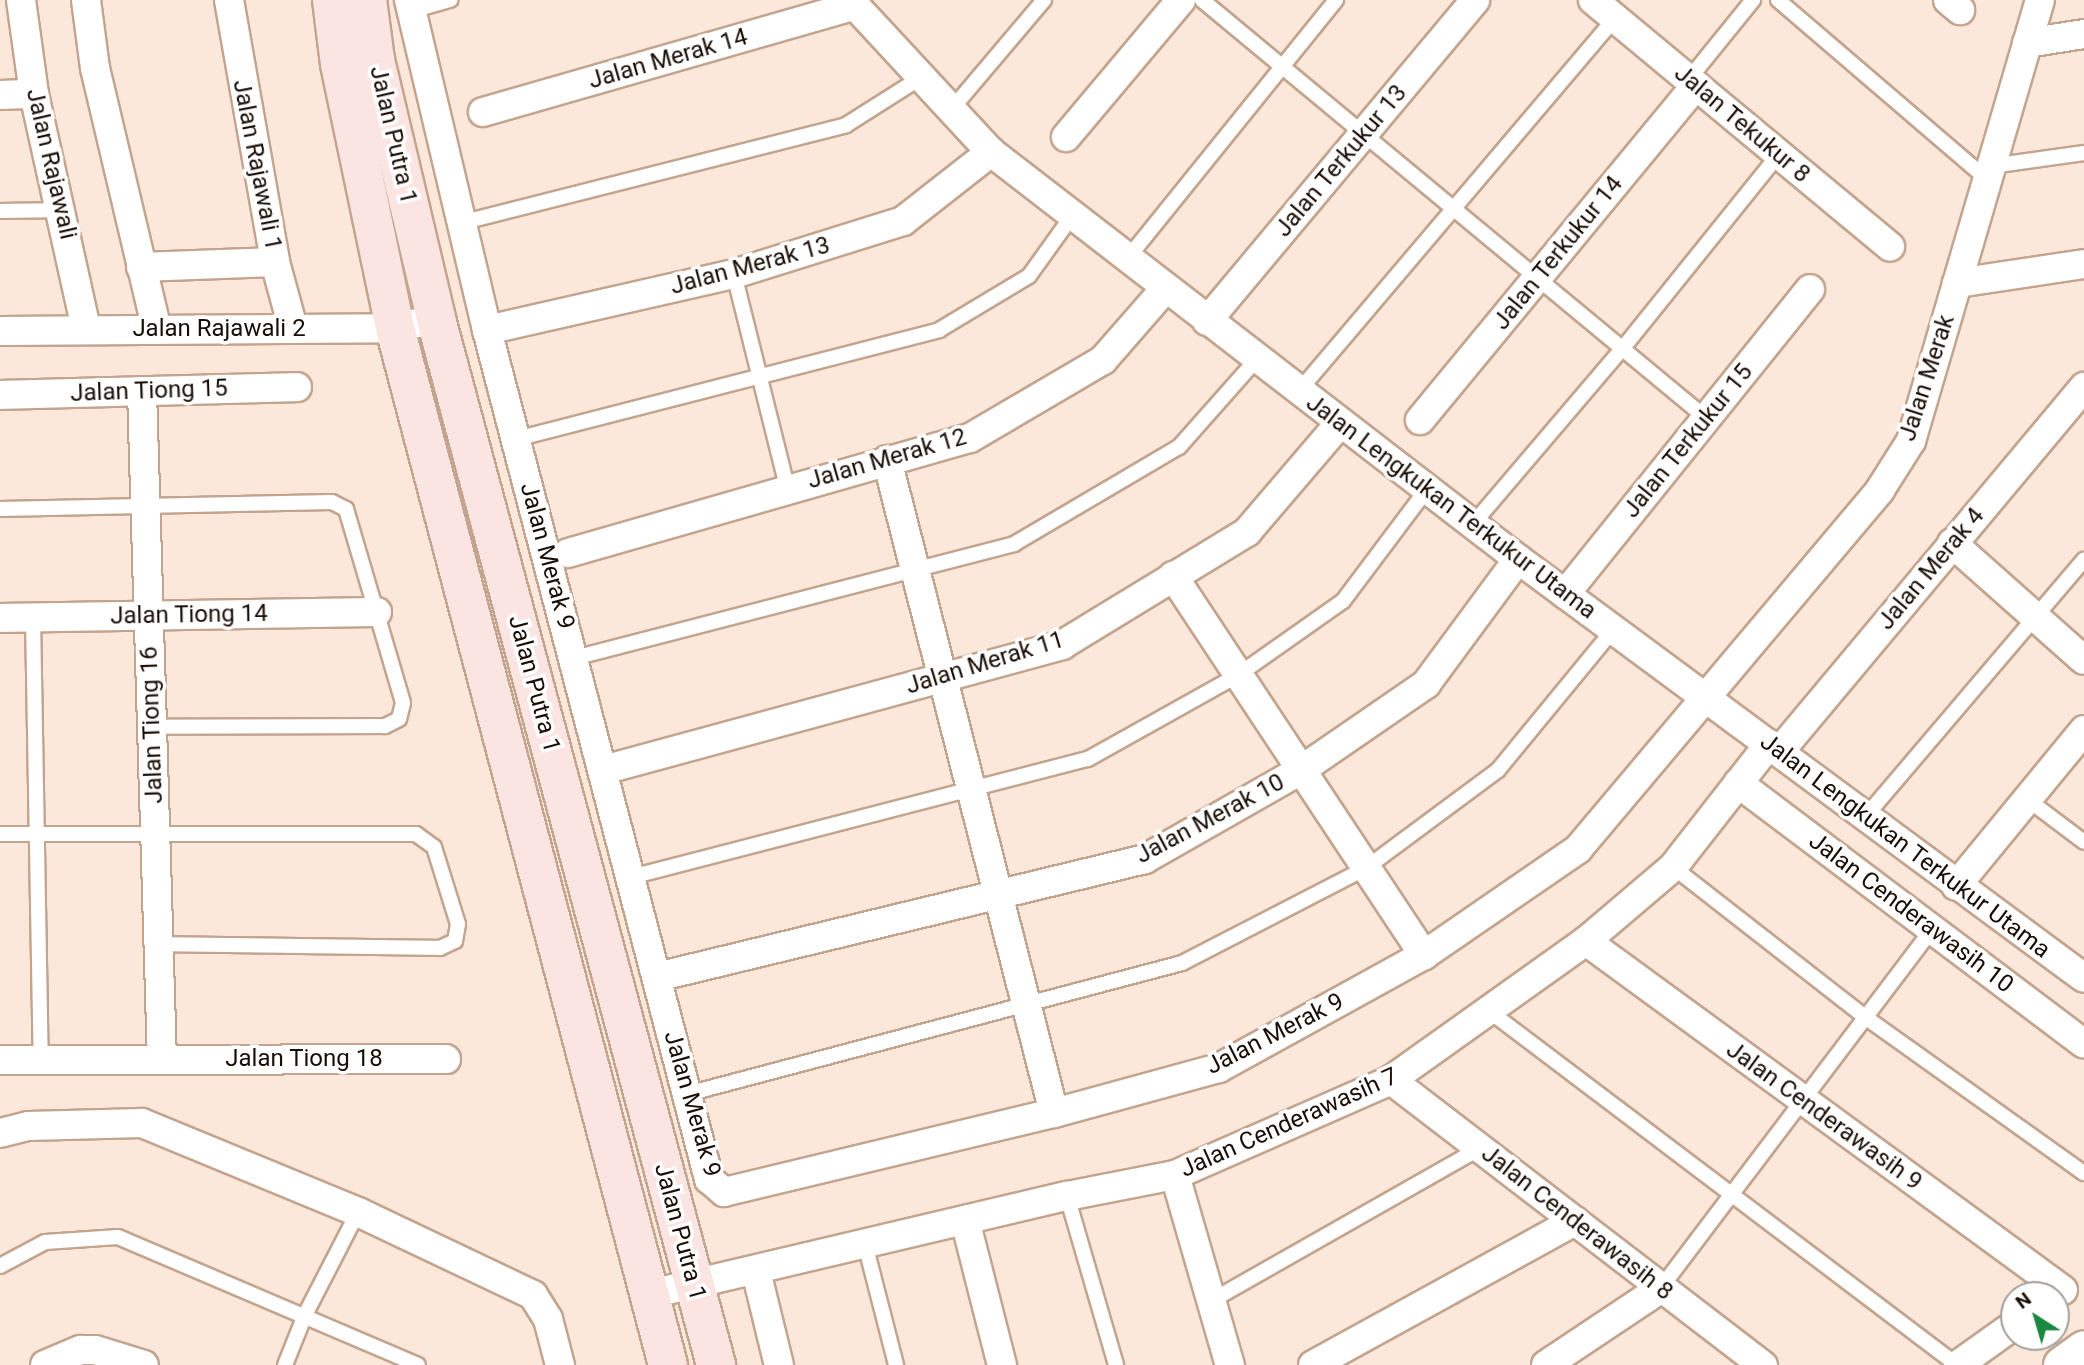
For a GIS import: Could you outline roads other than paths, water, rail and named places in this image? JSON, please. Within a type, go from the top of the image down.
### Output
[{"type":"main road","name":"Jalan Putra 1","points":[[332,0],[340,64],[395,328],[668,1365]]},
{"type":"main road","name":"Jalan Putra 1","points":[[367,0],[375,60],[436,319],[716,1365]]},
{"type":"street","name":"Jalan Rajawali","points":[[21,0],[34,94],[62,210],[86,328]]},
{"type":"street","points":[[86,0],[95,68],[157,330]]},
{"type":"street","name":"Jalan Rajawali 1","points":[[229,0],[275,262],[293,328]]},
{"type":"street","points":[[1066,136],[1181,0]]},
{"type":"street","name":"Jalan Terkukur 13","points":[[1207,321],[1475,0]]},
{"type":"street","name":"Jalan Tekukur 8","points":[[1593,0],[1890,247]]},
{"type":"street","name":"Jalan Merak","points":[[1703,697],[1880,490],[1911,441],[2040,0]]},
{"type":"street","name":"Jalan Lengkukan Terkukur Utama","points":[[851,3],[991,152],[1256,360],[1518,559],[1956,886],[2084,978]]},
{"type":"street","name":"Jalan Merak 14","points":[[483,112],[851,3]]},
{"type":"street","name":"Jalan Merak 9","points":[[410,5],[487,330],[709,1179],[724,1192],[1054,1113],[1219,1068],[1424,955],[1578,849],[1703,697]]},
{"type":"street","points":[[2027,43],[2084,34]]},
{"type":"street","name":"Jalan Terkukur 14","points":[[1420,420],[1693,82]]},
{"type":"street","points":[[0,95],[34,94]]},
{"type":"street","name":"Jalan Merak 13","points":[[487,330],[734,274],[903,221],[991,152]]},
{"type":"street","points":[[141,267],[275,262]]},
{"type":"street","points":[[1956,284],[2084,264]]},
{"type":"street","name":"Jalan Merak 12","points":[[568,553],[787,487],[970,438],[1103,360],[1165,289]]},
{"type":"street","name":"Jalan Terkukur 15","points":[[1565,594],[1810,289]]},
{"type":"street","name":"Jalan Rajawali 2","points":[[0,331],[86,328],[395,328],[436,319]]},
{"type":"street","name":"Jalan Tiong 15","points":[[0,395],[297,387]]},
{"type":"street","name":"Jalan Merak 4","points":[[1774,748],[2084,387]]},
{"type":"street","name":"Jalan Tiong 16","points":[[142,391],[162,1060]]},
{"type":"street","name":"Jalan Merak 11","points":[[603,770],[1062,645],[1247,532],[1340,423]]},
{"type":"street","points":[[887,460],[1054,1113]]},
{"type":"street","points":[[1952,543],[2084,660]]},
{"type":"street","name":"Jalan Merak 10","points":[[657,977],[1145,859],[1301,770],[1426,684],[1518,559]]},
{"type":"street","points":[[1173,576],[1424,955]]},
{"type":"street","name":"Jalan Tiong 14","points":[[0,618],[377,612]]},
{"type":"street","points":[[1956,886],[2084,730]]},
{"type":"street","name":"Jalan Cenderawasih 7","points":[[651,1294],[1067,1196],[1175,1175],[1391,1080],[1586,941],[1673,867],[1738,783],[1774,748]]},
{"type":"street","name":"Jalan Cenderawasih 10","points":[[1738,783],[2084,1044]]},
{"type":"street","name":"Jalan Cenderawasih 9","points":[[1586,941],[1802,1100],[2059,1281]]},
{"type":"street","name":"Jalan Tiong 18","points":[[0,1060],[446,1059]]},
{"type":"street","name":"Jalan Cenderawasih 8","points":[[1391,1080],[1762,1365]]},
{"type":"street","points":[[0,1133],[27,1126],[142,1123],[358,1212],[533,1296],[548,1319],[560,1365]]},
{"type":"street","points":[[1175,1175],[1230,1365]]},
{"type":"street","points":[[965,1220],[1002,1365]]},
{"type":"street","points":[[1313,1365],[1575,1221]]},
{"type":"street","points":[[755,1271],[779,1365]]},
{"type":"street","points":[[1546,1365],[1660,1289]]},
{"type":"street","points":[[1958,1365],[2000,1335]]},
{"type":"street","points":[[2062,1365],[2084,1349]]},
{"type":"street","points":[[46,1365],[81,1350],[135,1363]]},
{"type":"lane","points":[[410,5],[450,0]]},
{"type":"lane","points":[[951,110],[1044,0]]},
{"type":"lane","points":[[1202,0],[1281,67],[1365,132],[1452,210],[1539,276],[1706,418]]},
{"type":"lane","points":[[1127,258],[1336,0]]},
{"type":"lane","points":[[1693,82],[1753,0]]},
{"type":"lane","points":[[1778,0],[1989,173],[2084,153]]},
{"type":"lane","points":[[1298,392],[1615,18]]},
{"type":"lane","points":[[460,223],[846,125],[920,78]]},
{"type":"lane","points":[[1474,524],[1623,348],[1778,155]]},
{"type":"lane","points":[[0,211],[62,210]]},
{"type":"lane","points":[[516,439],[760,380],[939,330],[1029,276],[1072,216]]},
{"type":"lane","points":[[734,274],[787,487]]},
{"type":"lane","points":[[574,658],[914,567],[1014,544],[1179,447],[1256,360]]},
{"type":"lane","points":[[631,877],[971,786],[1088,759],[1238,674],[1343,601],[1427,489]]},
{"type":"lane","points":[[0,509],[340,504],[350,515],[403,703],[400,719],[393,724],[152,727]]},
{"type":"lane","points":[[1865,817],[2084,560]]},
{"type":"lane","points":[[33,617],[41,1060]]},
{"type":"lane","points":[[687,1094],[1182,963],[1366,868],[1498,770],[1613,630]]},
{"type":"lane","points":[[2027,799],[2084,842]]},
{"type":"lane","points":[[0,834],[424,836],[434,847],[458,933],[455,941],[440,948],[159,944]]},
{"type":"lane","points":[[1673,867],[1865,1017],[2084,1173]]},
{"type":"lane","points":[[1660,1289],[1933,928]]},
{"type":"lane","points":[[1489,1011],[1730,1196],[1958,1365]]},
{"type":"lane","points":[[1211,1301],[1480,1148]]},
{"type":"lane","points":[[1067,1196],[1116,1365]]},
{"type":"lane","points":[[285,1365],[305,1315],[358,1212]]},
{"type":"lane","points":[[0,1266],[45,1242],[118,1237],[418,1365]]},
{"type":"lane","points":[[865,1244],[896,1365]]}]
